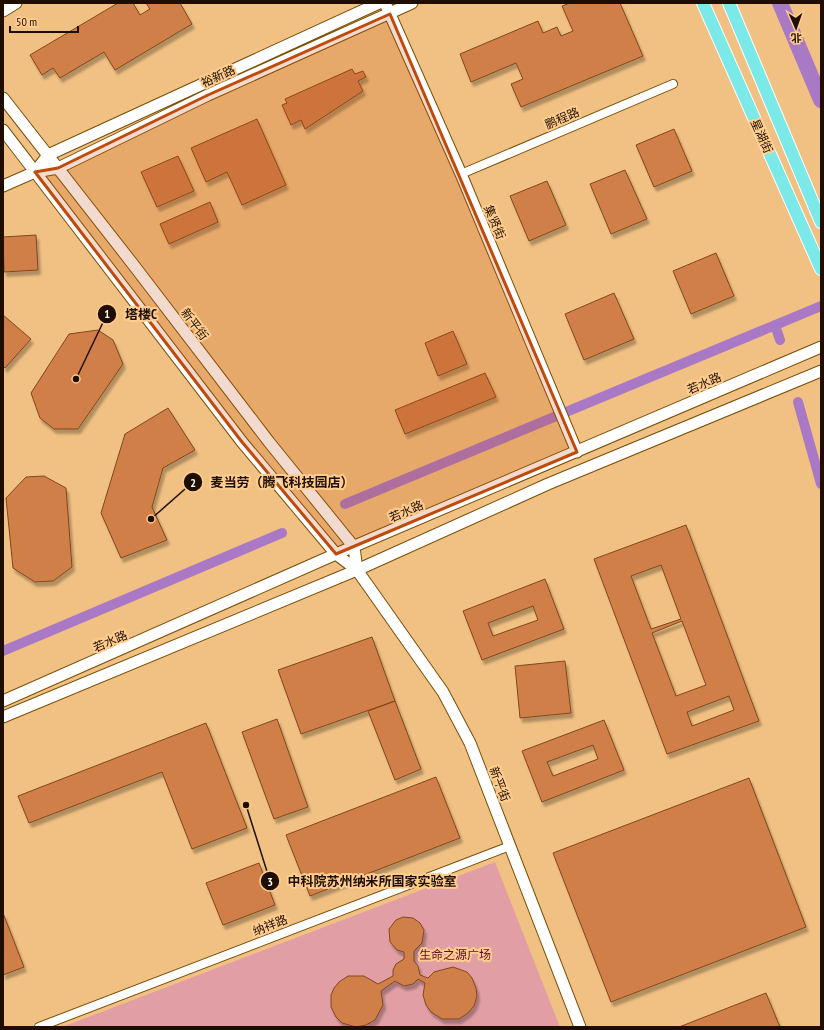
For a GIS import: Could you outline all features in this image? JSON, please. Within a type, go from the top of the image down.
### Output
[{"type":"main road","points":[[3,11],[16,3]]},
{"type":"main road","name":"裕新路","points":[[35,172],[48,154],[379,3]]},
{"type":"main road","name":"集贤街","points":[[385,3],[461,174],[577,452]]},
{"type":"main road","name":"裕新路","points":[[3,186],[35,172],[58,168],[208,94],[412,3]]},
{"type":"main road","name":"星湖街","points":[[703,3],[821,269]]},
{"type":"main road","name":"星湖街","points":[[729,3],[821,222]]},
{"type":"main road","name":"新平街","points":[[3,98],[48,154],[268,442],[354,548],[357,570]]},
{"type":"main road","name":"新平街","points":[[3,130],[242,442],[336,554],[357,570],[443,692],[470,743],[580,1027]]},
{"type":"main road","name":"若水路","points":[[3,701],[336,554],[354,548],[821,347]]},
{"type":"main road","points":[[3,717],[357,570],[548,484],[821,371]]},
{"type":"street","name":"鹏程路","points":[[461,174],[673,84]]},
{"type":"street","name":"纳祥路","points":[[39,1027],[510,846]]},
{"type":"highlighted area","points":[[390,14],[577,452],[336,554],[242,442],[35,172],[58,168],[208,95]]},
{"type":"green space","name":"生命之源广场","points":[[495,862],[560,1027],[62,1027]]},
{"type":"building","points":[[118,3],[133,3],[140,15],[150,9],[146,3],[180,3],[192,24],[115,70],[104,52],[60,78],[53,68],[42,75],[30,55]]},
{"type":"building","points":[[570,3],[620,3],[643,56],[521,107],[511,84],[523,79],[516,63],[471,82],[460,54],[538,21],[543,33],[557,27],[561,36],[573,31],[562,6]]},
{"type":"building","points":[[352,69],[355,74],[363,71],[366,77],[358,81],[363,91],[305,129],[301,120],[291,125],[282,105],[287,103],[285,99]]},
{"type":"building","points":[[257,119],[286,185],[242,205],[227,172],[206,182],[191,148]]},
{"type":"building","points":[[674,129],[692,171],[654,187],[636,145]]},
{"type":"building","points":[[178,156],[194,191],[157,207],[141,172]]},
{"type":"building","points":[[625,170],[647,219],[611,234],[590,184]]},
{"type":"building","points":[[547,181],[566,225],[529,241],[510,196]]},
{"type":"building","points":[[210,202],[218,222],[169,244],[160,224]]},
{"type":"building","points":[[36,235],[38,270],[4,272],[3,237]]},
{"type":"building","points":[[716,253],[734,296],[691,314],[673,271]]},
{"type":"building","points":[[614,293],[634,339],[584,360],[565,314]]},
{"type":"building","points":[[3,315],[31,339],[5,368],[3,366]]},
{"type":"building","points":[[98,330],[113,340],[123,364],[78,429],[54,429],[40,418],[31,393],[69,334]]},
{"type":"building","points":[[453,331],[467,364],[438,376],[425,343]]},
{"type":"building","points":[[485,373],[496,397],[405,434],[395,410]]},
{"type":"building","points":[[168,408],[195,450],[163,468],[152,507],[167,540],[121,558],[101,513],[125,434]]},
{"type":"building","points":[[44,476],[66,488],[72,567],[53,581],[35,582],[13,568],[6,498],[26,477]]},
{"type":"building","points":[[686,525],[759,721],[667,754],[594,559]],"holes":[[[661,565],[681,619],[651,629],[631,576]],[[682,621],[706,685],[676,696],[652,633]],[[729,696],[734,710],[692,726],[687,712]]]},
{"type":"building","points":[[545,579],[564,629],[482,660],[463,611]],"holes":[[[533,606],[538,620],[493,636],[488,623]]]},
{"type":"building","points":[[372,637],[395,701],[301,734],[278,670]]},
{"type":"building","points":[[565,661],[571,713],[520,718],[515,666]]},
{"type":"building","points":[[395,701],[421,769],[395,780],[368,711]]},
{"type":"building","points":[[277,719],[308,807],[274,819],[242,732]]},
{"type":"building","points":[[604,720],[624,770],[542,802],[522,751]],"holes":[[[593,745],[598,759],[553,776],[547,762]]]},
{"type":"building","points":[[206,723],[247,828],[192,849],[162,772],[29,823],[18,796]]},
{"type":"building","points":[[436,777],[460,838],[310,896],[286,835]]},
{"type":"building","points":[[749,778],[806,927],[611,1002],[553,853]]},
{"type":"building","points":[[259,863],[275,905],[223,925],[206,883]]},
{"type":"building","points":[[3,913],[24,967],[3,975]]},
{"type":"building","points":[[403,917],[413,918],[420,923],[424,930],[422,943],[414,951],[414,961],[418,966],[420,975],[428,978],[434,972],[453,967],[467,972],[472,978],[476,988],[477,996],[474,1006],[468,1013],[459,1019],[442,1019],[431,1012],[426,1005],[423,995],[425,983],[418,979],[413,984],[404,986],[395,981],[381,991],[383,1005],[375,1020],[366,1025],[356,1027],[342,1023],[336,1017],[331,1007],[331,995],[334,988],[339,982],[348,976],[364,976],[378,984],[393,976],[393,970],[396,964],[404,959],[404,952],[397,950],[390,942],[389,929],[396,920]]},
{"type":"building","points":[[766,993],[780,1027],[679,1027]]},
{"type":"waterway","points":[[780,3],[821,100]]},
{"type":"waterway","points":[[345,504],[821,306]]},
{"type":"waterway","points":[[775,325],[780,340]]},
{"type":"waterway","points":[[798,402],[821,484]]},
{"type":"waterway","points":[[3,651],[282,533]]},
{"type":"place","name":"塔楼C","points":[[76,379]]},
{"type":"place","name":"麦当劳（腾飞科技园店）","points":[[151,519]]},
{"type":"place","name":"中科院苏州纳米所国家实验室","points":[[246,805]]}]
